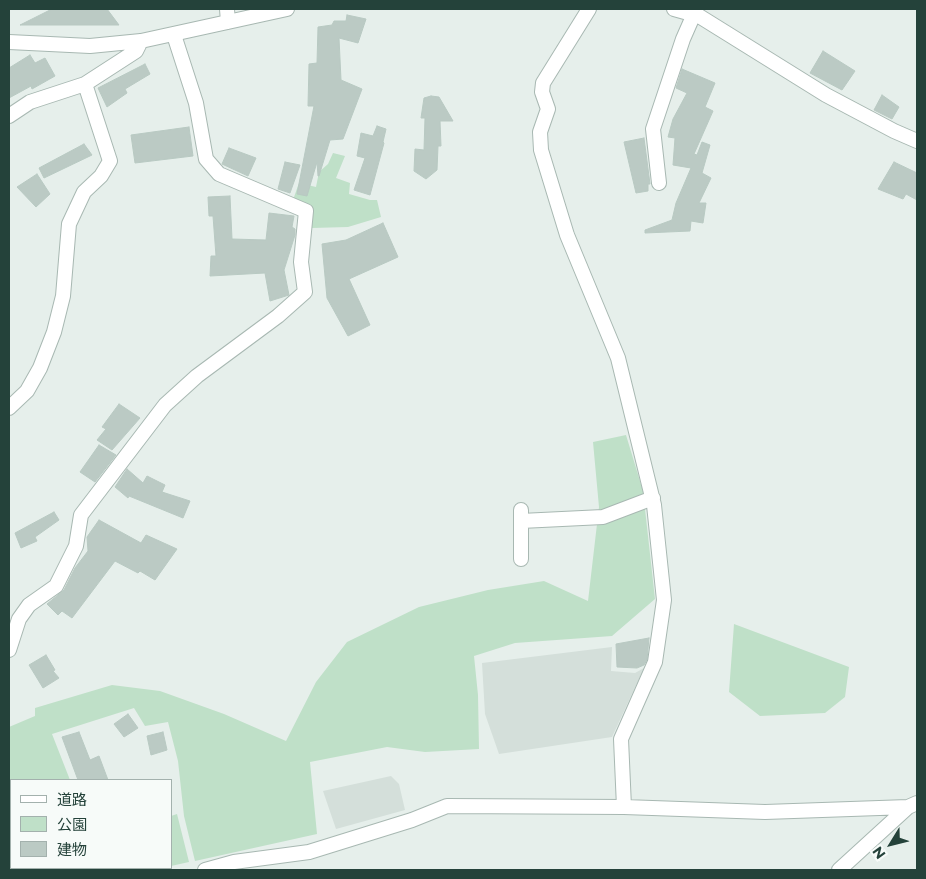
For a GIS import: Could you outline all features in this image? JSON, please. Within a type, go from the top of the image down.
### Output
[{"type":"street","points":[[9,42],[90,46],[142,41],[174,35],[227,15],[287,9]]},
{"type":"street","points":[[589,9],[543,83],[542,92],[548,109],[540,132],[541,150],[567,235],[618,358],[652,498],[664,600],[655,662],[621,739],[624,807]]},
{"type":"street","points":[[674,9],[697,13],[826,95],[917,140]]},
{"type":"street","points":[[659,183],[653,129],[683,39],[697,13]]},
{"type":"street","points":[[9,650],[19,619],[29,605],[56,586],[76,546],[81,515],[165,405],[197,376],[278,316],[305,292],[302,262],[306,211],[219,174],[206,159],[196,103],[174,35]]},
{"type":"street","points":[[9,116],[30,102],[85,84],[136,51],[142,41]]},
{"type":"street","points":[[9,408],[27,391],[40,368],[54,332],[62,296],[69,224],[84,192],[101,176],[110,161],[85,84]]},
{"type":"street","points":[[521,559],[521,516],[603,517],[652,498]]},
{"type":"street","points":[[205,870],[234,862],[309,852],[412,820],[447,806],[624,807],[765,812],[913,805]]},
{"type":"street","points":[[839,870],[913,805]]},
{"type":"shaded area","points":[[612,647],[611,671],[635,673],[644,668],[612,737],[499,754],[485,714],[482,663]]},
{"type":"shaded area","points":[[391,776],[399,784],[405,810],[336,829],[323,791]]},
{"type":"green space","points":[[333,153],[345,156],[336,178],[350,183],[349,194],[377,200],[381,217],[348,227],[312,228],[312,209],[293,200],[299,183],[316,187],[319,172],[328,164]]},
{"type":"green space","points":[[626,435],[643,491],[655,599],[612,636],[515,643],[474,656],[478,695],[479,749],[425,752],[387,747],[310,762],[317,834],[195,861],[184,816],[178,761],[168,722],[145,726],[134,708],[52,734],[70,779],[10,779],[9,804],[9,727],[35,716],[35,708],[112,685],[160,691],[224,714],[286,741],[316,682],[347,642],[419,607],[488,590],[544,581],[588,601],[599,507],[593,442]]},
{"type":"green space","points":[[734,624],[849,667],[845,697],[825,713],[760,716],[729,692]]},
{"type":"green space","points":[[177,814],[189,862],[172,866],[172,816]]},
{"type":"building","points":[[52,9],[107,9],[119,25],[20,25]]},
{"type":"building","points":[[347,15],[366,19],[358,43],[339,38],[341,80],[362,89],[343,139],[330,140],[319,176],[317,162],[307,196],[297,194],[314,106],[308,106],[309,64],[317,63],[318,27],[332,25],[334,21],[346,21]]},
{"type":"building","points":[[823,51],[855,71],[842,90],[810,73]]},
{"type":"building","points":[[30,55],[35,63],[45,58],[55,76],[32,89],[31,86],[9,98],[9,68]]},
{"type":"building","points":[[145,64],[150,74],[125,89],[127,93],[107,107],[98,88]]},
{"type":"building","points":[[682,69],[715,83],[705,107],[713,111],[694,154],[697,155],[702,142],[710,145],[702,173],[711,178],[699,203],[706,203],[703,223],[691,221],[690,231],[645,233],[645,230],[672,220],[676,203],[691,168],[673,165],[675,138],[668,137],[673,119],[687,93],[676,88]]},
{"type":"building","points":[[882,95],[899,107],[892,119],[874,110]]},
{"type":"building","points":[[431,96],[439,97],[453,121],[440,121],[441,146],[438,146],[437,170],[426,179],[414,171],[415,149],[424,150],[425,118],[421,118],[424,98]]},
{"type":"building","points":[[377,126],[386,129],[370,195],[354,190],[365,158],[357,156],[361,133],[373,136]]},
{"type":"building","points":[[189,127],[193,156],[135,163],[131,135]]},
{"type":"building","points":[[644,138],[650,184],[648,184],[648,191],[636,193],[624,142]]},
{"type":"building","points":[[84,144],[92,155],[44,178],[39,168]]},
{"type":"building","points":[[229,148],[256,158],[248,176],[222,164]]},
{"type":"building","points":[[285,162],[300,165],[290,193],[278,189]]},
{"type":"building","points":[[894,162],[917,173],[917,200],[906,194],[903,199],[878,189]]},
{"type":"building","points":[[37,174],[50,194],[36,207],[17,187]]},
{"type":"building","points":[[230,196],[232,239],[266,240],[269,213],[294,216],[292,227],[295,229],[295,235],[284,270],[289,295],[270,301],[265,273],[210,276],[211,256],[216,256],[213,216],[209,216],[208,197]]},
{"type":"building","points":[[383,223],[398,257],[349,279],[370,325],[348,336],[327,298],[322,244],[346,240]]},
{"type":"building","points":[[119,404],[140,418],[112,450],[97,440],[106,429],[102,427]]},
{"type":"building","points":[[99,445],[116,455],[95,482],[80,472]]},
{"type":"building","points":[[127,469],[143,483],[147,476],[165,485],[162,492],[190,501],[183,518],[129,496],[128,498],[115,487]]},
{"type":"building","points":[[54,512],[59,520],[35,537],[37,541],[21,548],[15,533]]},
{"type":"building","points":[[99,520],[141,543],[146,535],[177,549],[155,580],[140,571],[138,573],[115,561],[72,618],[62,611],[58,615],[47,604],[64,590],[75,568],[88,551],[87,537]]},
{"type":"building","points":[[649,638],[647,660],[644,665],[637,668],[617,667],[616,644]]},
{"type":"building","points":[[46,655],[55,670],[53,671],[59,678],[43,688],[29,665]]},
{"type":"building","points":[[128,714],[138,728],[124,737],[114,724]]},
{"type":"building","points":[[79,732],[90,760],[99,756],[108,779],[78,779],[62,737]]},
{"type":"building","points":[[163,732],[167,750],[151,755],[147,736]]}]
